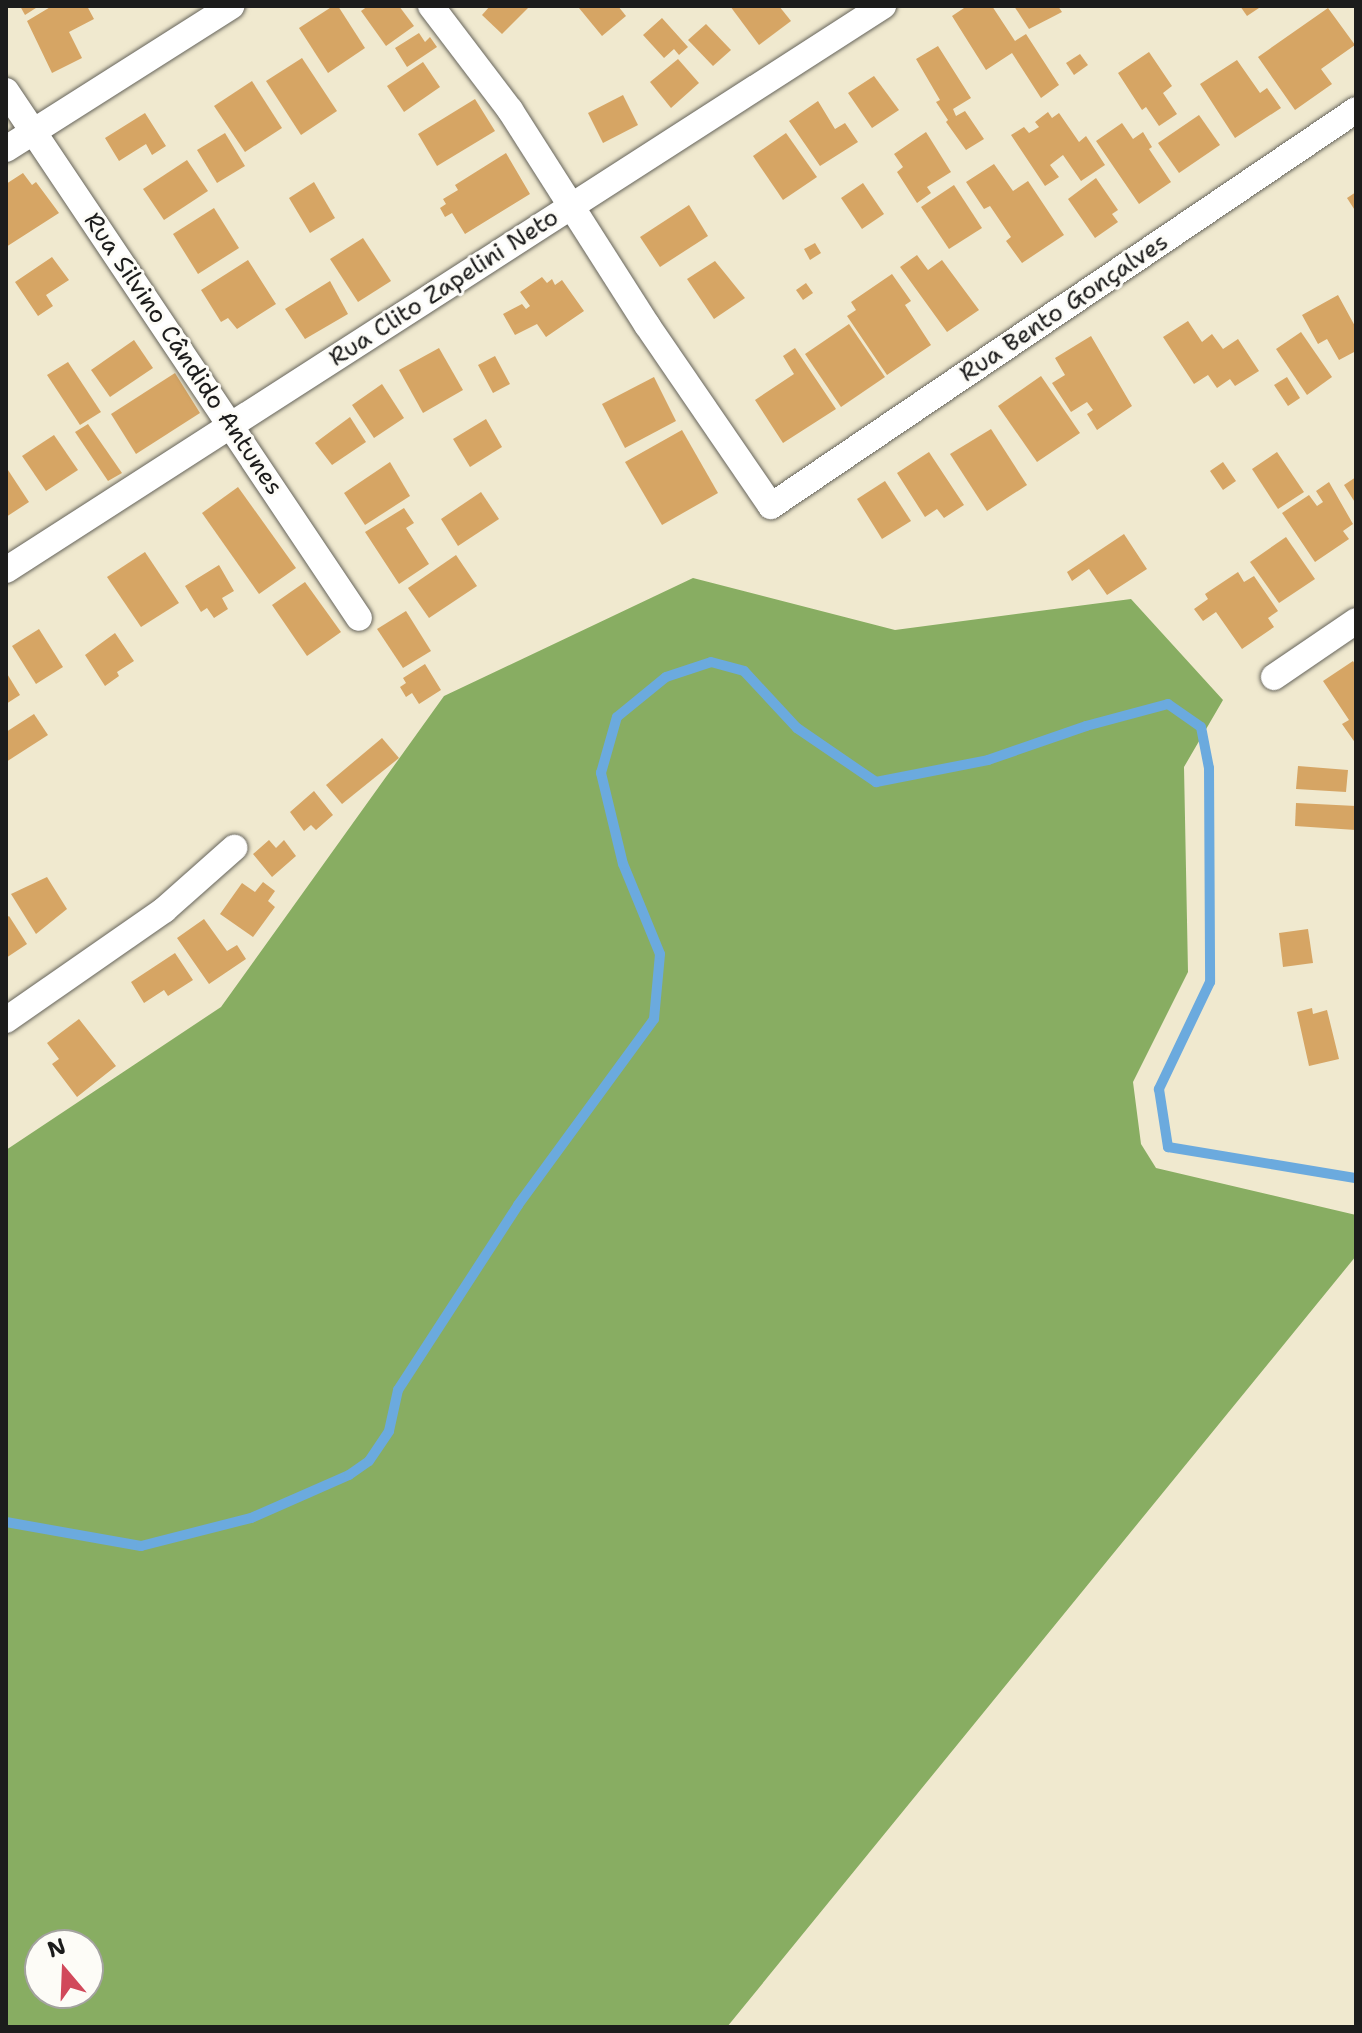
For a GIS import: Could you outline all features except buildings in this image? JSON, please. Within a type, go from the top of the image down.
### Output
[{"type":"street","points":[[6,149],[231,6]]},
{"type":"street","points":[[431,6],[510,110],[572,206]]},
{"type":"street","name":"Rua Clito Zapelini Neto","points":[[6,570],[883,6]]},
{"type":"street","name":"Rua Silvino Cândido Antunes","points":[[6,91],[359,618]]},
{"type":"street","name":"Rua Bento Gonçalves","points":[[572,206],[647,325],[771,506],[1356,110]]},
{"type":"street","points":[[1274,677],[1356,621]]},
{"type":"street","points":[[6,1020],[164,910],[234,848]]},
{"type":"green space","points":[[693,578],[895,630],[1131,599],[1223,700],[1184,767],[1188,972],[1133,1082],[1141,1144],[1156,1168],[1356,1215],[1356,1256],[727,2027],[6,2027],[6,1150],[221,1007],[444,696]]},
{"type":"waterway","points":[[6,1522],[141,1546],[251,1518],[349,1475],[369,1461],[389,1431],[398,1390],[518,1205],[654,1019],[660,954],[623,864],[601,773],[617,717],[666,677],[711,662],[744,671],[797,728],[876,782],[988,760],[1086,726],[1168,704],[1201,727],[1209,768],[1210,982],[1159,1089],[1168,1147],[1356,1178]]}]
